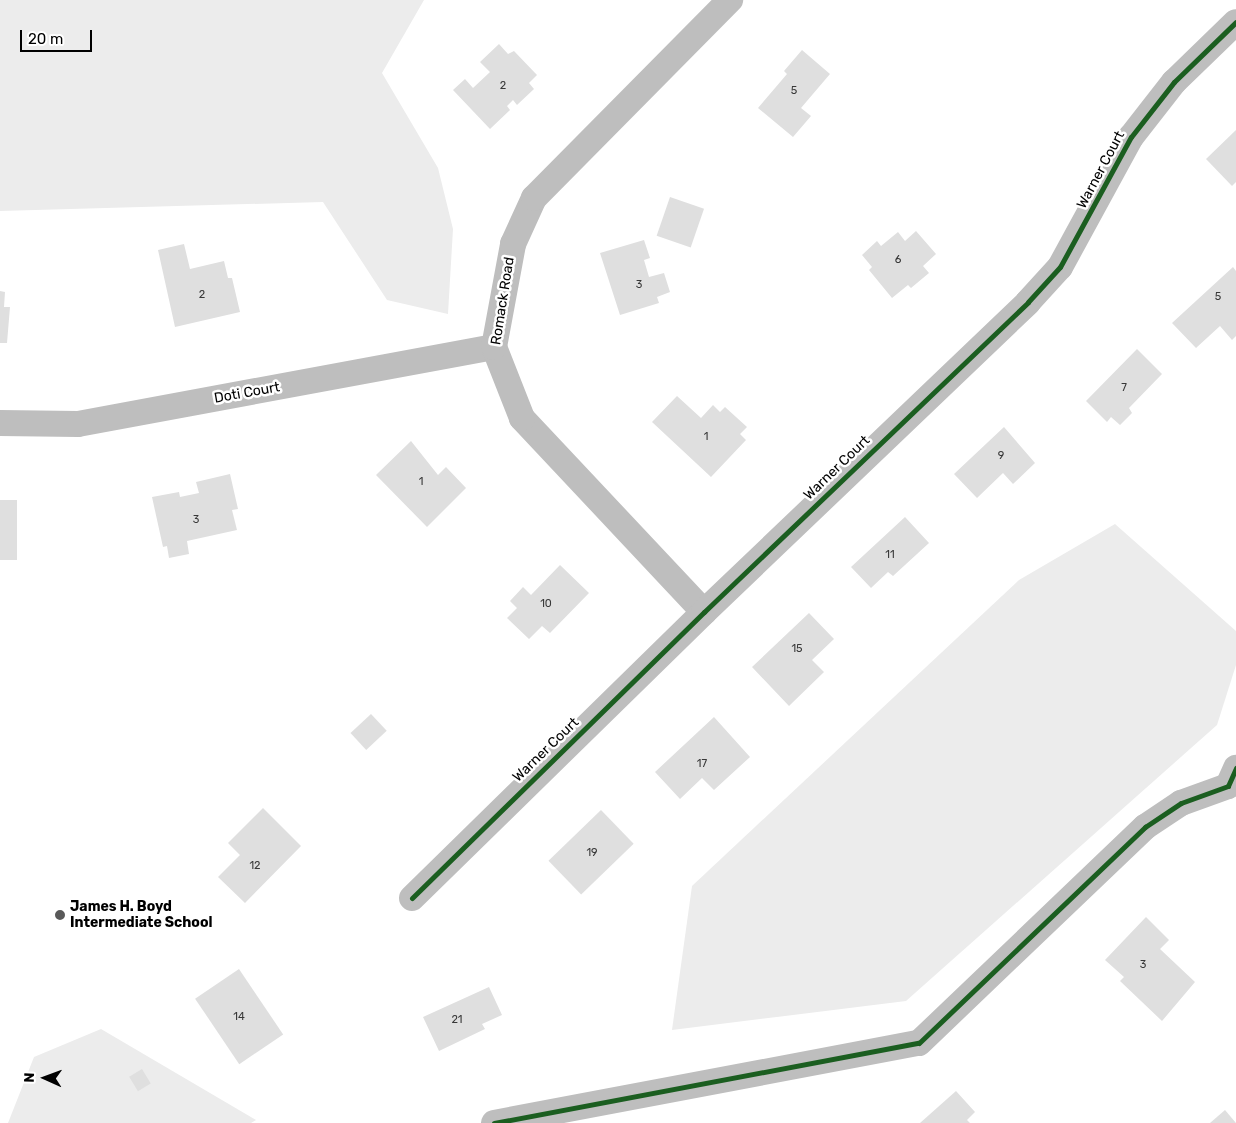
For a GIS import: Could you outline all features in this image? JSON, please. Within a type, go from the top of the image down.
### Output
[{"type":"street","name":"Romack Road","points":[[704,612],[522,418],[494,348],[512,244],[534,198],[730,0]]},
{"type":"street","name":"Warner Court","points":[[412,898],[704,612],[1028,302],[1060,267],[1130,137],[1174,82],[1236,22]]},
{"type":"street","name":"Doti Court","points":[[0,423],[78,424],[494,348]]},
{"type":"street","points":[[494,1123],[919,1043],[1145,827],[1181,803],[1228,786],[1236,768]]},
{"type":"shaded area","points":[[0,0],[424,0],[382,73],[438,168],[453,229],[448,314],[387,300],[323,202],[0,211]]},
{"type":"shaded area","points":[[1115,524],[1236,631],[1236,665],[1217,725],[906,1001],[672,1030],[692,886],[1019,580]]},
{"type":"shaded area","points":[[101,1029],[256,1120],[251,1123],[8,1123],[34,1057]]},
{"type":"building","points":[[499,44],[508,54],[514,51],[537,75],[529,83],[534,89],[517,105],[513,100],[507,106],[510,110],[490,129],[453,90],[465,79],[473,88],[490,72],[480,62]]},
{"type":"building","points":[[802,50],[830,74],[801,108],[811,116],[793,137],[758,108],[787,74],[784,71]]},
{"type":"building","points":[[1236,130],[1236,182],[1232,186],[1206,159]]},
{"type":"building","points":[[670,197],[704,209],[691,247],[657,236]]},
{"type":"building","points":[[916,231],[936,254],[923,266],[929,273],[911,288],[908,285],[892,298],[869,270],[872,267],[862,255],[877,241],[881,246],[898,232],[905,241]]},
{"type":"building","points":[[644,240],[650,258],[644,260],[649,277],[664,273],[670,292],[657,297],[659,303],[620,315],[600,253]]},
{"type":"building","points":[[184,244],[190,269],[224,261],[228,278],[232,278],[240,312],[175,327],[158,250]]},
{"type":"building","points":[[1233,267],[1236,271],[1236,336],[1232,340],[1220,326],[1196,348],[1172,323]]},
{"type":"building","points":[[0,291],[5,292],[4,307],[10,307],[7,343],[0,343]]},
{"type":"building","points":[[1137,349],[1162,374],[1129,408],[1132,413],[1120,425],[1111,417],[1107,422],[1086,401]]},
{"type":"building","points":[[677,396],[701,418],[713,405],[720,412],[725,407],[747,427],[740,434],[746,440],[711,477],[652,422]]},
{"type":"building","points":[[1004,427],[1035,463],[1013,484],[1003,473],[977,498],[954,474]]},
{"type":"building","points":[[411,441],[438,475],[446,467],[466,488],[427,527],[376,475]]},
{"type":"building","points":[[230,474],[238,509],[232,510],[237,530],[187,541],[189,554],[169,558],[167,546],[163,547],[152,497],[179,492],[180,497],[199,493],[196,482]]},
{"type":"building","points":[[0,500],[17,500],[17,560],[0,560]]},
{"type":"building","points":[[905,517],[929,543],[893,576],[888,572],[871,588],[851,567]]},
{"type":"building","points":[[560,565],[589,593],[550,633],[542,626],[529,639],[507,618],[517,608],[510,601],[523,587],[531,595]]},
{"type":"building","points":[[809,613],[834,639],[812,660],[824,672],[789,706],[752,667]]},
{"type":"building","points":[[371,714],[387,731],[366,750],[351,733]]},
{"type":"building","points":[[714,717],[750,757],[714,790],[702,778],[680,799],[655,772]]},
{"type":"building","points":[[263,808],[301,846],[245,903],[218,877],[240,855],[228,843]]},
{"type":"building","points":[[601,810],[634,844],[581,895],[548,861]]},
{"type":"building","points":[[1146,917],[1169,940],[1160,949],[1195,982],[1162,1021],[1120,981],[1124,977],[1105,960]]},
{"type":"building","points":[[239,969],[283,1034],[239,1064],[195,999]]},
{"type":"building","points":[[489,987],[502,1015],[482,1024],[485,1029],[439,1051],[423,1017]]},
{"type":"building","points":[[142,1069],[151,1084],[138,1091],[129,1077]]},
{"type":"building","points":[[956,1091],[975,1112],[967,1120],[970,1123],[920,1123]]},
{"type":"building","points":[[1225,1110],[1236,1123],[1210,1123]]},
{"type":"cycle path","points":[[412,898],[704,612],[1028,302],[1060,267],[1131,137],[1174,82],[1236,22]]},
{"type":"cycle path","points":[[494,1123],[919,1043],[1145,827],[1181,803],[1228,786],[1236,768]]},
{"type":"place","name":"James H. Boyd Intermediate School","points":[[60,915]]}]
